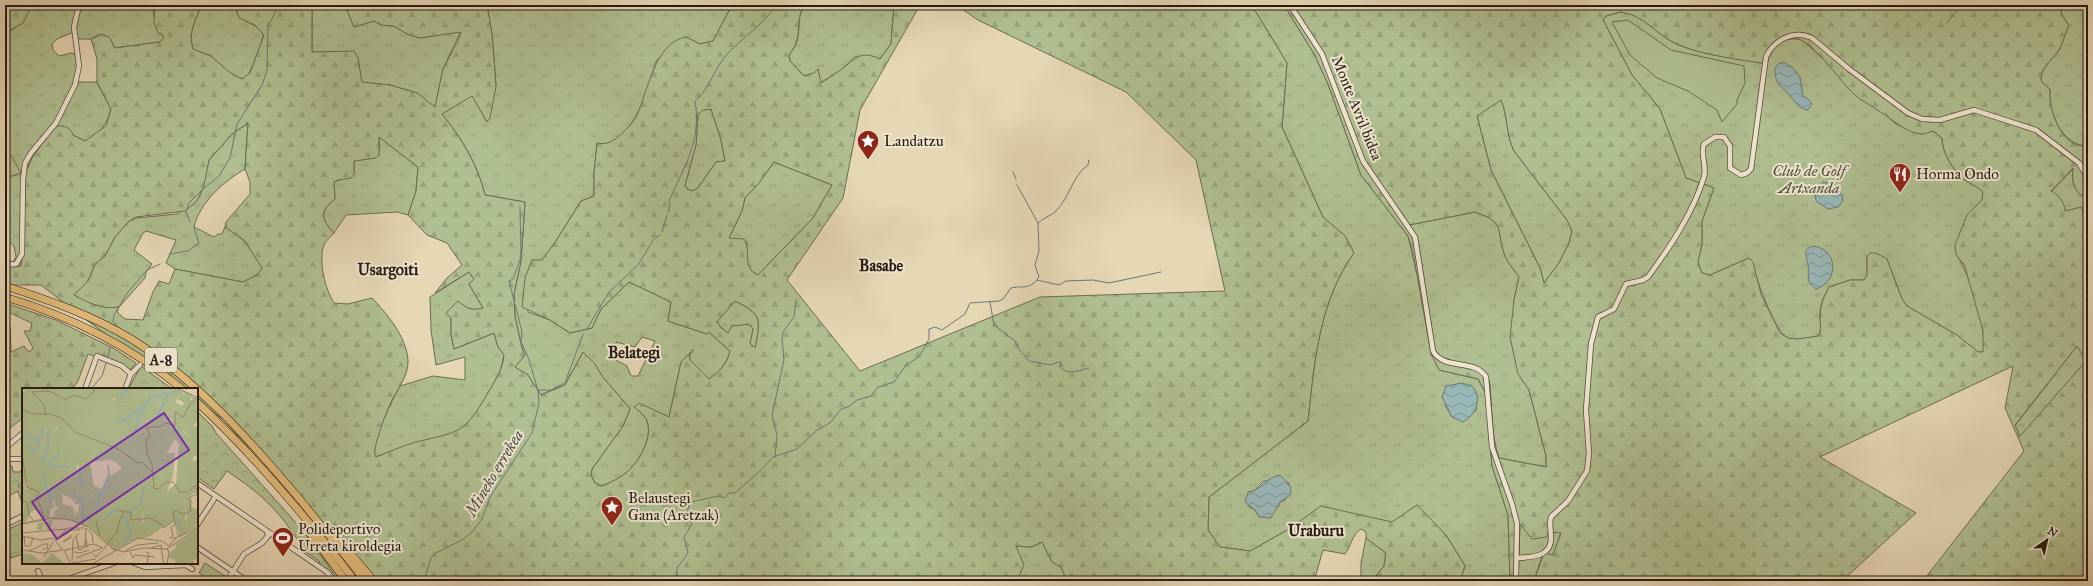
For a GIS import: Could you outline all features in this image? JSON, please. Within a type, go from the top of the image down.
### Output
[{"type":"highway","name":"A-8","points":[[5,286],[75,311],[133,340],[171,367],[196,388]]},
{"type":"highway","name":"A-8","points":[[5,296],[70,320],[105,336],[127,349],[181,388]]},
{"type":"highway","name":"A-8","points":[[198,390],[237,428],[285,482],[365,581]]},
{"type":"highway","points":[[198,403],[227,431],[275,484],[355,581]]},
{"type":"highway","points":[[285,482],[313,510],[374,581]]},
{"type":"highway","points":[[275,484],[292,510],[346,581]]},
{"type":"street","points":[[5,265],[16,264],[22,254],[23,180],[25,163],[56,123],[78,78],[79,66],[74,36],[79,5]]},
{"type":"street","name":"Monte Avril bidea","points":[[1290,5],[1322,54],[1363,161],[1415,237],[1431,343],[1435,354],[1446,361],[1479,370],[1486,376],[1492,447],[1517,522],[1518,558]]},
{"type":"street","points":[[1516,581],[1518,558],[1539,556],[1546,551],[1551,540],[1551,517],[1568,501],[1587,471],[1589,454],[1586,410],[1588,368],[1592,340],[1598,317],[1614,309],[1626,284],[1643,280],[1648,277],[1680,232],[1704,178],[1706,167],[1702,149],[1704,144],[1715,137],[1724,137],[1730,146],[1730,168],[1741,175],[1747,173],[1751,169],[1766,57],[1769,50],[1779,41],[1788,36],[1798,35],[1812,38],[1908,113],[1922,119],[1940,120],[1974,110],[2036,130],[2079,163],[2088,178]]},
{"type":"street","points":[[85,388],[97,356],[122,366],[131,374]]},
{"type":"street","points":[[125,388],[131,374],[140,365]]},
{"type":"street","points":[[5,448],[22,434]]},
{"type":"street","points":[[5,459],[22,459]]},
{"type":"street","points":[[198,484],[327,572],[334,581]]},
{"type":"street","points":[[198,523],[216,496]]},
{"type":"street","points":[[5,526],[22,517]]},
{"type":"street","points":[[227,581],[244,554],[265,540],[268,536],[267,531]]},
{"type":"street","points":[[198,548],[247,581]]},
{"type":"street","points":[[63,581],[111,564]]},
{"type":"street","points":[[137,564],[145,567],[186,566],[192,569]]},
{"type":"street","points":[[38,571],[42,581]]},
{"type":"green space","points":[[5,5],[32,5],[23,23],[5,33]]},
{"type":"green space","points":[[32,5],[155,5],[153,14],[164,38],[160,42],[114,48],[113,43],[99,34],[91,39],[79,39],[74,32],[57,39],[52,44],[53,50],[59,56],[71,53],[75,54],[79,64],[78,82],[97,82],[111,109],[107,120],[96,135],[85,141],[73,135],[44,141],[32,158],[21,266],[14,267],[14,264],[5,274],[5,262],[13,262],[16,257],[14,246],[5,239],[5,178],[21,173],[8,153],[5,151],[5,33],[14,29]]},
{"type":"green space","points":[[155,5],[202,5],[192,32],[191,37],[193,49],[211,56],[229,72],[242,79],[250,73],[264,35],[255,25],[239,18],[235,5],[312,5],[312,52],[354,51],[358,58],[362,82],[390,85],[417,93],[435,107],[443,69],[458,41],[461,32],[420,38],[407,34],[394,26],[381,25],[374,21],[354,27],[345,5],[487,5],[492,34],[496,86],[490,118],[487,122],[472,96],[442,114],[468,152],[478,172],[485,195],[525,202],[521,261],[514,294],[515,317],[525,355],[515,367],[528,375],[541,395],[565,385],[583,352],[595,364],[602,376],[630,409],[623,426],[592,469],[591,475],[595,483],[603,486],[618,478],[632,467],[641,455],[647,441],[647,421],[634,407],[639,403],[669,417],[681,362],[694,349],[689,355],[690,360],[709,379],[722,367],[730,351],[709,332],[707,334],[668,321],[671,302],[629,282],[601,309],[592,328],[570,333],[550,320],[522,307],[525,278],[532,260],[542,260],[556,241],[581,201],[594,196],[594,173],[597,143],[603,144],[611,141],[622,134],[631,124],[637,115],[654,69],[667,48],[675,41],[686,37],[700,44],[713,41],[732,5],[805,5],[800,17],[797,41],[789,55],[790,61],[804,76],[814,73],[818,69],[821,83],[858,57],[867,55],[880,59],[891,44],[894,5],[920,5],[860,110],[843,198],[787,280],[860,371],[1040,297],[1225,291],[1196,160],[1126,92],[978,20],[956,5],[1248,5],[1256,12],[1287,63],[1282,127],[1323,217],[1345,236],[1354,253],[1342,272],[1333,291],[1326,312],[1316,355],[1308,421],[1209,497],[1208,530],[1220,547],[1250,551],[1289,529],[1321,506],[1392,522],[1417,505],[1446,535],[1465,566],[1460,581],[1372,581],[1384,566],[1386,553],[1366,538],[1366,532],[1361,529],[1354,537],[1345,554],[1323,550],[1314,581],[1067,581],[1061,567],[1052,562],[1042,542],[1031,547],[1016,546],[1024,565],[1019,576],[1023,581],[357,581],[302,511],[224,420],[198,402],[198,388],[180,388],[41,285],[7,285],[5,279],[6,268],[14,264],[14,267],[21,266],[24,242],[25,174],[32,158],[51,131],[57,126],[62,126],[71,130],[73,135],[85,141],[106,126],[111,109],[97,82],[97,59],[91,39],[103,34],[110,38],[115,48],[160,42],[164,38],[162,34],[158,33],[154,23]],"holes":[[[711,109],[721,140],[725,161],[716,162],[698,188],[692,191],[687,189],[685,185],[696,145],[698,115],[703,110]],[[248,123],[245,169],[250,182],[250,194],[226,222],[225,227],[244,240],[262,268],[257,275],[243,282],[175,269],[169,284],[159,281],[153,292],[143,320],[125,319],[117,312],[119,307],[101,307],[74,295],[88,281],[95,264],[105,256],[115,237],[128,222],[136,217],[185,211],[197,201],[204,186],[209,160],[232,134]],[[379,137],[418,167],[416,191],[408,215],[427,235],[447,243],[462,265],[447,278],[435,293],[469,272],[474,279],[469,284],[483,308],[469,308],[458,301],[446,313],[451,318],[451,334],[454,349],[494,333],[498,347],[504,355],[501,369],[497,378],[474,416],[467,423],[453,432],[401,447],[376,457],[375,449],[383,421],[407,371],[408,360],[404,342],[395,326],[372,298],[348,304],[334,303],[323,274],[322,251],[327,240],[334,233],[324,220],[324,212],[326,208],[335,199],[334,182],[351,178],[354,174],[354,161],[375,158],[379,155]],[[774,162],[832,185],[813,218],[758,275],[753,272],[748,264],[747,249],[744,239],[729,238],[742,211],[745,198],[759,183]],[[735,301],[744,306],[755,314],[757,318],[758,330],[755,348],[750,343],[753,329],[750,325],[732,325],[728,333],[720,327],[718,322],[716,323]]]},
{"type":"green space","points":[[202,5],[235,5],[239,15],[245,21],[263,31],[262,40],[257,54],[246,78],[231,75],[215,60],[193,49],[191,37],[192,32]]},
{"type":"green space","points":[[312,5],[345,5],[354,27],[374,21],[381,25],[394,26],[407,34],[420,38],[461,31],[443,69],[435,108],[417,93],[390,85],[362,83],[358,58],[354,52],[312,52]]},
{"type":"green space","points":[[487,5],[732,5],[713,41],[700,44],[686,37],[657,60],[644,99],[633,121],[617,139],[608,143],[597,144],[594,173],[594,196],[581,201],[542,261],[532,260],[528,312],[550,320],[570,333],[592,328],[601,309],[629,282],[671,302],[668,321],[707,334],[709,332],[730,351],[722,367],[709,379],[690,360],[689,355],[692,352],[681,362],[669,418],[639,404],[635,407],[647,421],[647,441],[641,455],[632,467],[618,478],[603,486],[595,483],[591,475],[592,469],[623,426],[630,409],[602,376],[595,364],[583,352],[565,385],[540,395],[528,375],[514,367],[525,355],[515,317],[514,294],[521,261],[525,202],[485,195],[478,172],[468,152],[442,114],[472,95],[487,122],[496,86],[492,34]],"holes":[[[642,337],[655,341],[638,376],[631,376],[627,366],[616,360],[616,342],[635,347]]]},
{"type":"green space","points":[[805,5],[894,5],[891,44],[880,59],[855,57],[840,71],[820,83],[818,69],[815,73],[804,76],[790,61],[789,55],[797,41],[800,17]]},
{"type":"green space","points":[[1248,5],[1284,5],[1314,54],[1328,84],[1361,175],[1408,236],[1439,370],[1478,379],[1486,394],[1492,466],[1508,515],[1510,581],[1460,581],[1465,566],[1446,535],[1321,507],[1289,529],[1250,551],[1220,547],[1208,530],[1209,497],[1308,421],[1316,355],[1326,312],[1333,291],[1342,272],[1354,253],[1345,236],[1323,217],[1282,127],[1287,63],[1256,12]],"holes":[[[1477,396],[1476,411],[1452,417],[1445,405]],[[1282,480],[1289,483],[1285,500],[1280,502],[1277,508],[1259,517],[1255,510],[1248,506],[1248,492],[1254,491],[1264,481]]]},
{"type":"green space","points":[[1284,5],[2061,5],[2061,13],[2069,26],[2059,50],[2046,65],[2041,78],[2042,82],[2050,90],[2051,107],[2058,127],[2071,142],[2079,146],[2088,146],[2088,201],[2074,187],[2073,168],[2051,191],[2061,199],[2065,211],[2081,207],[2088,224],[2088,581],[1923,581],[2024,451],[2005,408],[2013,366],[1820,457],[1916,513],[1842,581],[1534,581],[1544,553],[1553,555],[1561,533],[1548,532],[1547,537],[1532,539],[1520,524],[1518,581],[1510,581],[1508,515],[1492,466],[1486,394],[1478,379],[1439,370],[1431,354],[1413,252],[1408,236],[1361,175],[1328,84],[1314,54]],"holes":[[[1620,12],[1629,14],[1644,21],[1671,41],[1689,49],[1722,57],[1767,64],[1771,53],[1778,44],[1789,39],[1795,38],[1801,40],[1808,44],[1860,99],[1899,125],[1911,131],[1922,134],[1933,131],[1942,138],[1946,155],[1956,172],[1983,192],[1982,200],[1967,215],[1955,245],[1956,254],[1965,267],[1983,331],[1983,352],[1978,352],[1957,335],[1907,306],[1902,299],[1887,259],[1876,253],[1870,253],[1867,256],[1867,275],[1864,280],[1850,280],[1829,287],[1821,307],[1820,331],[1818,336],[1798,339],[1788,338],[1780,333],[1761,294],[1753,262],[1749,258],[1710,275],[1702,273],[1698,262],[1702,244],[1702,221],[1714,188],[1686,178],[1660,109],[1632,75],[1603,20],[1606,16]],[[1501,100],[1505,112],[1511,145],[1514,151],[1567,220],[1572,231],[1569,243],[1559,263],[1544,283],[1540,268],[1491,170],[1477,116]],[[1475,212],[1492,220],[1499,229],[1505,256],[1519,277],[1514,300],[1510,337],[1518,374],[1529,390],[1546,456],[1546,467],[1499,458],[1494,439],[1489,380],[1477,368],[1437,356],[1419,246],[1409,225]],[[2077,346],[2086,361],[2020,436],[2015,425]]]},
{"type":"green space","points":[[2061,5],[2088,5],[2087,146],[2070,140],[2058,126],[2051,107],[2050,90],[2041,80],[2042,73],[2046,65],[2059,50],[2069,26],[2061,13]]},
{"type":"green space","name":"Club de Golf Artxanda","points":[[1621,12],[1637,17],[1671,41],[1689,49],[1766,64],[1771,52],[1779,44],[1789,39],[1802,40],[1896,124],[1921,134],[1933,131],[1942,138],[1946,155],[1956,172],[1983,192],[1982,200],[1967,215],[1956,254],[1972,287],[1980,316],[1984,342],[1983,352],[1978,352],[1957,335],[1907,306],[1902,299],[1887,259],[1867,256],[1867,276],[1864,280],[1850,280],[1829,287],[1821,307],[1821,328],[1818,336],[1799,339],[1788,338],[1782,333],[1777,325],[1771,314],[1749,258],[1710,275],[1702,273],[1698,262],[1702,244],[1702,221],[1714,188],[1686,178],[1660,109],[1632,75],[1603,20],[1606,16]]},
{"type":"green space","points":[[1628,20],[1671,50],[1744,66],[1745,83],[1737,100],[1737,104],[1722,122],[1717,110],[1688,91],[1657,78],[1630,55],[1612,22]]},
{"type":"green space","points":[[1501,99],[1511,145],[1514,151],[1567,220],[1572,231],[1569,243],[1559,263],[1544,283],[1540,268],[1491,170],[1477,116]]},
{"type":"green space","points":[[711,109],[721,140],[725,161],[716,162],[698,188],[692,191],[687,189],[685,185],[696,145],[698,115],[703,110]]},
{"type":"green space","points":[[248,123],[245,169],[221,186],[207,201],[201,209],[194,227],[214,237],[218,234],[222,234],[225,227],[237,235],[251,250],[263,267],[257,275],[243,282],[175,269],[166,263],[176,240],[146,231],[143,233],[134,250],[152,264],[146,272],[145,278],[119,307],[108,309],[83,301],[73,294],[88,281],[95,264],[105,256],[115,237],[128,222],[136,218],[177,214],[200,196],[209,160],[232,134]]},
{"type":"green space","points":[[379,137],[418,167],[416,191],[408,215],[397,212],[346,215],[334,233],[324,220],[324,212],[335,199],[334,182],[354,174],[354,161],[375,158],[380,149]]},
{"type":"green space","points":[[5,151],[12,157],[21,173],[5,178]]},
{"type":"green space","points":[[774,162],[832,185],[813,218],[758,275],[750,269],[748,265],[747,242],[729,238],[742,211],[745,198],[759,183]]},
{"type":"green space","points":[[2074,168],[2073,183],[2079,194],[2088,201],[2088,224],[2081,207],[2065,212],[2051,192]]},
{"type":"green space","points":[[1475,212],[1492,220],[1496,224],[1499,229],[1505,256],[1519,277],[1514,300],[1520,374],[1529,390],[1546,456],[1546,467],[1499,458],[1494,439],[1489,380],[1441,360],[1435,350],[1409,225]]},
{"type":"green space","points":[[469,272],[474,279],[469,284],[483,308],[475,310],[466,308],[446,313],[451,318],[451,334],[454,349],[494,333],[498,347],[504,355],[500,372],[476,414],[462,428],[446,436],[416,443],[375,457],[375,442],[378,432],[400,386],[433,376],[465,380],[465,357],[436,365],[431,330],[430,297]]},
{"type":"green space","points":[[735,301],[755,314],[758,324],[758,331],[755,348],[750,343],[753,329],[747,324],[728,333],[715,323]]},
{"type":"green space","points":[[5,303],[56,320],[113,348],[136,363],[130,370],[88,354],[78,381],[73,388],[22,388],[22,419],[5,432],[5,326],[10,325],[11,352],[24,346],[29,352],[33,348],[24,331],[30,331],[32,323],[5,311]]},
{"type":"green space","points":[[2077,346],[2086,361],[2020,437],[2015,426]]},
{"type":"green space","points":[[141,366],[171,388],[129,388]]},
{"type":"green space","points":[[198,412],[212,426],[216,433],[305,533],[339,581],[334,581],[321,568],[319,561],[300,548],[299,542],[283,519],[259,494],[239,479],[227,471],[214,489],[198,478]]},
{"type":"green space","points":[[8,466],[12,466],[13,472],[20,472],[22,469],[22,483],[18,486],[21,488],[22,487],[22,500],[18,491],[5,498],[5,469]]},
{"type":"green space","points":[[22,522],[22,554],[11,558],[5,538],[5,531]]},
{"type":"green space","points":[[1520,523],[1548,532],[1561,532],[1553,556],[1543,553],[1534,581],[1518,581]]},
{"type":"green space","points":[[1366,538],[1386,553],[1384,566],[1372,581],[1361,581],[1361,563]]},
{"type":"green space","points":[[1042,542],[1052,562],[1061,567],[1067,581],[1023,581],[1019,576],[1016,546],[1031,547]]},
{"type":"green space","points":[[205,563],[225,576],[222,581],[212,581],[199,573]]},
{"type":"water","points":[[1783,62],[1793,68],[1800,77],[1803,96],[1812,104],[1808,110],[1798,105],[1776,79],[1776,67],[1778,64]]},
{"type":"water","points":[[1823,182],[1832,184],[1842,195],[1843,201],[1838,207],[1828,209],[1816,201],[1815,192]]},
{"type":"water","points":[[1812,246],[1821,248],[1827,252],[1833,265],[1829,279],[1824,285],[1816,289],[1810,284],[1808,277],[1806,252]]},
{"type":"water","points":[[1462,383],[1472,386],[1477,396],[1474,411],[1468,419],[1463,422],[1452,417],[1442,397],[1446,386]]},
{"type":"water","points":[[1280,475],[1291,487],[1290,495],[1280,502],[1271,518],[1259,517],[1255,510],[1245,502],[1248,492]]},
{"type":"waterway","points":[[190,222],[186,212],[189,203],[219,176],[230,158],[237,124],[262,85],[267,71],[268,26],[279,5]]},
{"type":"waterway","points":[[1611,6],[1615,5]]},
{"type":"waterway","points":[[1947,23],[1962,5]]},
{"type":"waterway","name":"Mineko errekea","points":[[668,212],[670,205],[669,201],[686,165],[694,141],[697,115],[695,101],[705,91],[719,65],[728,53],[771,12]]},
{"type":"waterway","points":[[677,581],[677,568],[688,553],[684,537],[692,524],[687,513],[691,502],[718,496],[725,498],[729,493],[735,493],[773,457],[797,449],[817,430],[830,423],[841,409],[850,406],[857,400],[871,396],[878,387],[894,382],[906,365],[919,357],[929,339],[929,329],[935,327],[942,330],[965,314],[970,303],[999,301],[1003,299],[1011,288],[1026,287],[1036,281],[1039,277],[1035,265],[1039,251],[1038,223],[1054,213],[1061,205],[1078,175],[1088,165],[1089,160]]},
{"type":"waterway","points":[[1013,172],[1016,179]]},
{"type":"waterway","points":[[1017,185],[1038,223]]},
{"type":"waterway","name":"Mineko errekea","points":[[425,577],[431,558],[436,553],[462,540],[472,532],[482,519],[490,497],[532,433],[539,403],[538,390],[528,357],[521,342],[522,332],[509,281],[513,279],[521,257],[520,207]]},
{"type":"waterway","name":"Mineko errekea","points":[[662,232],[667,215]]},
{"type":"waterway","points":[[169,254],[188,251],[199,243],[194,228]]},
{"type":"waterway","name":"Mineko errekea","points":[[587,329],[609,292],[638,265],[654,239],[660,235]]},
{"type":"waterway","points":[[113,322],[114,315],[128,292],[147,270],[160,264]]},
{"type":"waterway","points":[[1037,280],[1059,285],[1066,281],[1093,280],[1109,283],[1161,272]]},
{"type":"waterway","points":[[775,457],[777,435],[772,415],[784,360],[782,338],[783,332],[794,317],[796,300]]},
{"type":"waterway","points":[[990,302],[994,325],[1015,341],[1017,347],[1029,361],[1051,365],[1058,362],[1061,363],[1060,367],[1063,370],[1070,372],[1089,368]]},
{"type":"waterway","name":"Mineko errekea","points":[[538,390],[551,390],[565,383],[583,334]]},
{"type":"waterway","points":[[108,357],[110,347]]},
{"type":"waterway","points":[[92,388],[102,376],[106,363]]},
{"type":"place","name":"Landatzu","points":[[868,160]]},
{"type":"place","name":"Horma Ondo","points":[[1900,194]]},
{"type":"place","name":"Belaustegi Gana (Aretzak)","points":[[612,526]]},
{"type":"place","name":"Polideportivo Urreta kiroldegia","points":[[283,558]]},
{"type":"district","name":"Basabe","points":[[881,265]]},
{"type":"district","name":"Usargoiti","points":[[388,269]]},
{"type":"district","name":"Belategi","points":[[634,352]]},
{"type":"district","name":"Uraburu","points":[[1316,530]]}]
